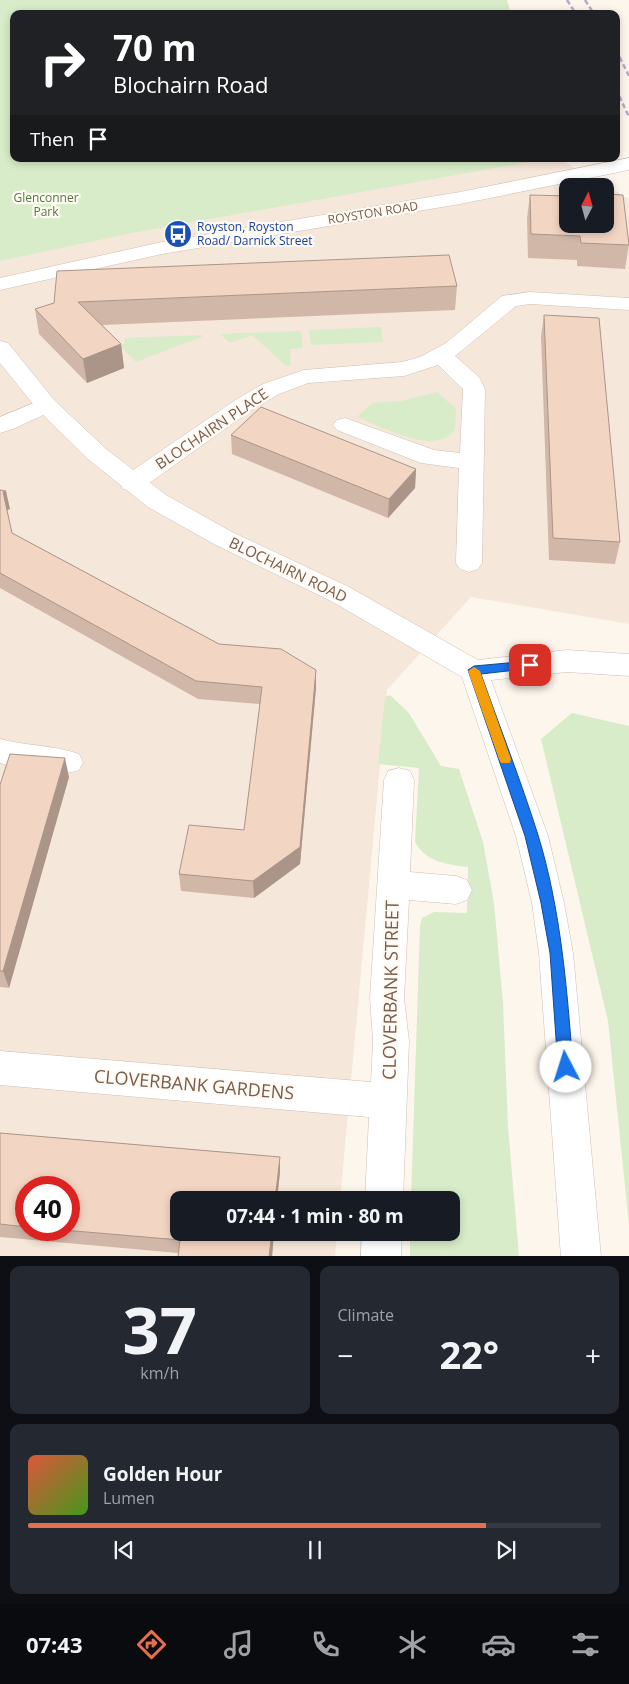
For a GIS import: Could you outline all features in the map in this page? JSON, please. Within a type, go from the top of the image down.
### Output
[{"type":"street","name":"ROYSTON ROAD","points":[[0,284],[162,248],[554,180],[629,164]]},
{"type":"street","name":"BLOCHAIRN PLACE","points":[[132,483],[242,406],[279,386],[320,375],[404,369],[441,356],[454,348],[510,301],[530,298],[629,304]]},
{"type":"street","name":"BLOCHAIRN ROAD","points":[[0,348],[46,404],[97,454],[132,483],[188,520],[340,594],[474,670]]},
{"type":"street","points":[[441,356],[471,382],[474,389],[469,563]]},
{"type":"street","points":[[2,425],[46,404]]},
{"type":"street","points":[[345,425],[430,457],[472,462]]},
{"type":"street","points":[[581,1256],[556,953],[548,903],[532,836],[474,670],[567,661],[629,665]]},
{"type":"street","points":[[0,751],[18,756],[68,762]]},
{"type":"street","name":"CLOVERBANK STREET","points":[[384,1191],[391,1041],[387,998],[398,780]]},
{"type":"street","points":[[393,885],[456,890]]},
{"type":"street","name":"CLOVERBANK GARDENS","points":[[0,1068],[389,1101]]},
{"type":"street","points":[[381,1256],[382,1241]]},
{"type":"shaded area","points":[[523,162],[565,162],[593,178],[559,178],[559,233],[614,233],[614,190],[629,199],[629,624],[471,597],[387,690],[341,1191],[170,1191],[170,1241],[336,1241],[335,1256],[0,1256],[0,260],[132,232]]},
{"type":"green space","name":"Glenconner Park","points":[[0,0],[507,0],[510,10],[10,10],[10,162],[528,162],[132,233],[0,261]]},
{"type":"green space","points":[[381,327],[383,342],[311,345],[309,330]]},
{"type":"green space","points":[[301,332],[303,348],[290,349],[291,365],[286,366],[252,335],[230,343],[220,334]]},
{"type":"green space","points":[[202,335],[202,337],[136,362],[119,345],[125,343],[125,338]]},
{"type":"green space","points":[[437,392],[456,409],[455,429],[447,437],[436,441],[408,437],[357,417],[372,403],[401,401]]},
{"type":"green space","points":[[390,695],[409,713],[441,766],[459,769],[483,842],[494,903],[503,1002],[508,1127],[519,1256],[410,1256],[410,1241],[460,1241],[460,1191],[411,1191],[420,925],[422,918],[434,912],[467,913],[468,867],[445,863],[431,858],[415,842],[419,768],[378,764],[385,697]]},
{"type":"green space","points":[[572,713],[629,726],[629,1225],[608,1021],[541,739]]},
{"type":"building","points":[[614,194],[623,195],[629,245],[581,243],[580,236],[531,234],[530,195],[559,196],[559,233],[614,233]]},
{"type":"building","points":[[449,255],[457,286],[78,302],[121,344],[83,359],[35,309],[54,303],[57,271]]},
{"type":"building","points":[[544,315],[599,318],[620,542],[553,538]]},
{"type":"building","points":[[261,407],[416,469],[389,499],[231,435]]},
{"type":"building","points":[[0,490],[6,491],[3,492],[12,533],[219,644],[281,649],[316,670],[300,847],[253,881],[179,874],[189,825],[244,830],[262,687],[196,681],[0,573]]},
{"type":"building","points":[[10,754],[65,758],[3,971],[0,971],[0,785]]},
{"type":"building","points":[[0,1133],[280,1157],[276,1191],[170,1191],[170,1239],[80,1231],[80,1176],[15,1176],[15,1226],[0,1224]]},
{"type":"building","points":[[180,1241],[271,1241],[269,1256],[178,1256]]},
{"type":"railway","points":[[567,0],[573,10]]},
{"type":"railway","points":[[585,0],[591,10]]},
{"type":"railway","points":[[620,58],[629,76]]},
{"type":"railway","points":[[620,98],[629,117]]},
{"type":"slow traffic","points":[[474,671],[505,759]]},
{"type":"place","name":"Royston, Royston Road/ Darnick Street","points":[[178,234]]},
{"type":"route","points":[[530,665],[474,670],[532,836],[548,903],[556,953],[566,1067]]}]
